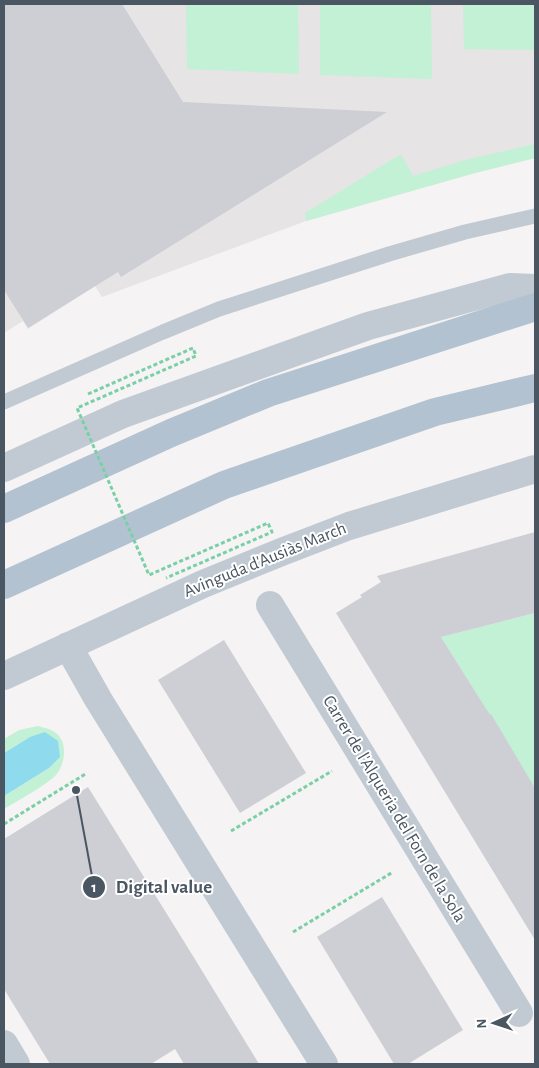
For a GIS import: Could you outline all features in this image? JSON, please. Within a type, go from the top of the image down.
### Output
[{"type":"main road","points":[[4,509],[171,433],[268,393],[535,307]]},
{"type":"main road","points":[[4,585],[224,485],[434,412],[535,388]]},
{"type":"street","points":[[4,468],[123,414],[368,326],[510,287],[535,288]]},
{"type":"street","name":"Avinguda d'Ausiàs March","points":[[4,676],[203,584],[349,526],[535,469]]},
{"type":"street","name":"Carrer de l'Alqueria del Forn de la Sola","points":[[270,605],[519,1013]]},
{"type":"street","points":[[68,646],[98,698],[324,1064]]},
{"type":"street","points":[[4,1044],[16,1064]]},
{"type":"lane","points":[[4,402],[219,309],[389,254],[465,232],[535,216]]},
{"type":"path","points":[[88,394],[193,348],[196,356],[77,408],[148,575],[268,523],[272,532],[166,578]]},
{"type":"path","points":[[231,831],[360,753]]},
{"type":"path","points":[[4,824],[86,772]]},
{"type":"path","points":[[293,932],[422,855]]},
{"type":"shaded area","points":[[4,4],[535,4],[535,158],[306,221],[102,297],[95,286],[28,329],[23,321],[4,333]]},
{"type":"green space","points":[[186,4],[298,4],[299,74],[187,69]]},
{"type":"green space","points":[[320,4],[431,4],[432,79],[320,75]]},
{"type":"green space","points":[[463,4],[535,4],[535,50],[464,49]]},
{"type":"green space","points":[[535,144],[535,158],[306,221],[305,213],[401,154],[413,176],[465,160]]},
{"type":"green space","points":[[535,613],[535,798],[530,790],[534,787],[491,715],[486,718],[481,701],[441,637]]},
{"type":"green space","points":[[38,726],[56,733],[60,737],[64,749],[63,762],[53,778],[4,809],[4,796],[49,768],[30,737],[4,753],[4,739],[19,730]]},
{"type":"water","points":[[45,732],[58,741],[60,757],[49,768],[4,796],[4,753],[30,737]]},
{"type":"building","points":[[4,4],[122,4],[183,102],[387,112],[121,277],[118,272],[28,328],[4,290]]},
{"type":"building","points":[[535,532],[535,613],[441,637],[491,714],[535,788],[535,940],[336,613],[362,597],[360,595],[381,582],[377,576]]},
{"type":"building","points":[[224,640],[306,773],[240,813],[158,680]]},
{"type":"building","points":[[88,787],[259,1064],[184,1064],[175,1049],[151,1064],[50,1064],[4,989],[4,839]]},
{"type":"building","points":[[382,897],[463,1030],[408,1064],[394,1064],[317,937]]},
{"type":"place","name":"Digital value","points":[[76,790]]}]
